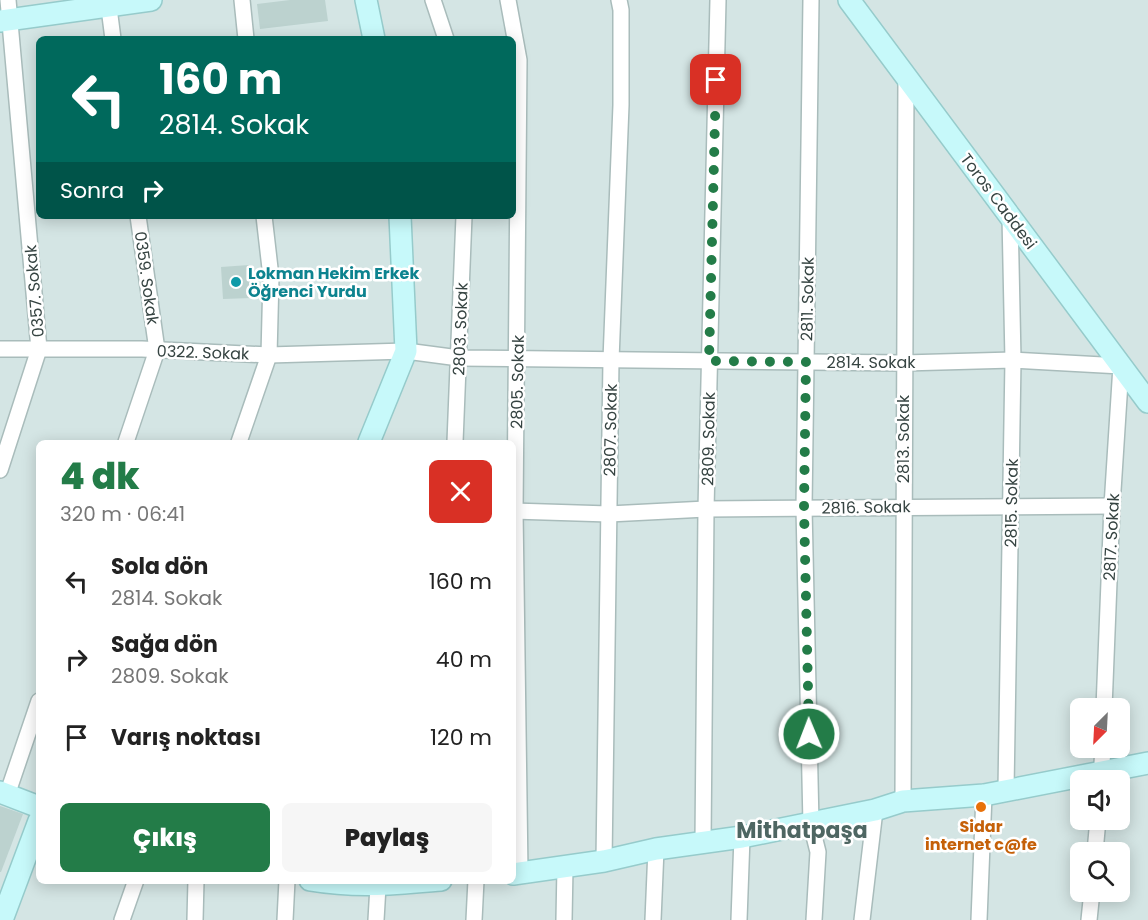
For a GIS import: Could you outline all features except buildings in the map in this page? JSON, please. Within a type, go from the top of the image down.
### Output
[{"type":"street","points":[[6,14],[151,0]]},
{"type":"street","points":[[243,0],[246,36]]},
{"type":"street","points":[[366,0],[373,36]]},
{"type":"street","points":[[433,0],[445,36]]},
{"type":"street","name":"2805. Sokak","points":[[508,0],[515,36]]},
{"type":"street","name":"2807. Sokak","points":[[604,861],[611,360],[621,105],[619,0]]},
{"type":"street","name":"2809. Sokak","points":[[703,842],[706,509],[718,0]]},
{"type":"street","name":"2811. Sokak","points":[[811,0],[804,508],[811,824],[818,852],[814,920]]},
{"type":"street","name":"Toros Caddesi","points":[[849,0],[1148,402]]},
{"type":"street","points":[[108,3],[113,36]]},
{"type":"street","name":"0357. Sokak","points":[[0,470],[39,349],[6,14]]},
{"type":"street","name":"2805. Sokak","points":[[516,44],[519,60],[516,440]]},
{"type":"street","name":"2813. Sokak","points":[[903,801],[906,76]]},
{"type":"street","name":"2815. Sokak","points":[[1006,789],[1013,360],[1010,216]]},
{"type":"street","name":"0359. Sokak","points":[[127,440],[157,350],[138,219]]},
{"type":"street","points":[[240,440],[269,355],[271,277],[264,219]]},
{"type":"street","points":[[370,440],[406,351],[400,219]]},
{"type":"street","name":"2803. Sokak","points":[[455,440],[464,219]]},
{"type":"street","name":"0322. Sokak","points":[[0,349],[157,350],[269,355],[406,351]]},
{"type":"street","name":"2814. Sokak","points":[[406,351],[459,358],[904,363],[1013,360],[1121,366]]},
{"type":"street","name":"2817. Sokak","points":[[1104,698],[1112,506],[1121,366]]},
{"type":"street","name":"2816. Sokak","points":[[516,511],[609,514],[706,509],[1112,506]]},
{"type":"street","points":[[36,708],[4,794],[36,806]]},
{"type":"street","points":[[1123,770],[1148,763]]},
{"type":"street","points":[[516,873],[604,861],[656,849],[742,837],[875,810],[903,801],[984,795],[1006,789],[1070,780]]},
{"type":"street","points":[[979,920],[984,795]]},
{"type":"street","points":[[862,920],[875,810]]},
{"type":"street","points":[[2,920],[36,829]]},
{"type":"street","points":[[738,920],[742,837]]},
{"type":"street","points":[[653,920],[656,849]]},
{"type":"street","points":[[564,920],[565,867]]},
{"type":"street","points":[[122,920],[135,884]]},
{"type":"street","points":[[195,920],[196,884]]},
{"type":"street","points":[[285,920],[287,884]]},
{"type":"street","points":[[358,884],[391,884]]},
{"type":"street","points":[[474,920],[476,884]]},
{"type":"street","points":[[376,920],[378,885]]},
{"type":"street","points":[[1089,920],[1091,902]]},
{"type":"shaded area","points":[[0,0],[1148,0],[1148,920],[0,920]]},
{"type":"place","name":"Lokman Hekim Erkek Öğrenci Yurdu","points":[[236,282]]},
{"type":"place","name":"Sidar internet c@fe","points":[[981,807]]},
{"type":"district","name":"Mithatpaşa","points":[[802,830]]},
{"type":"route","points":[[716,80],[709,361],[806,362],[804,508],[809,734]]}]
